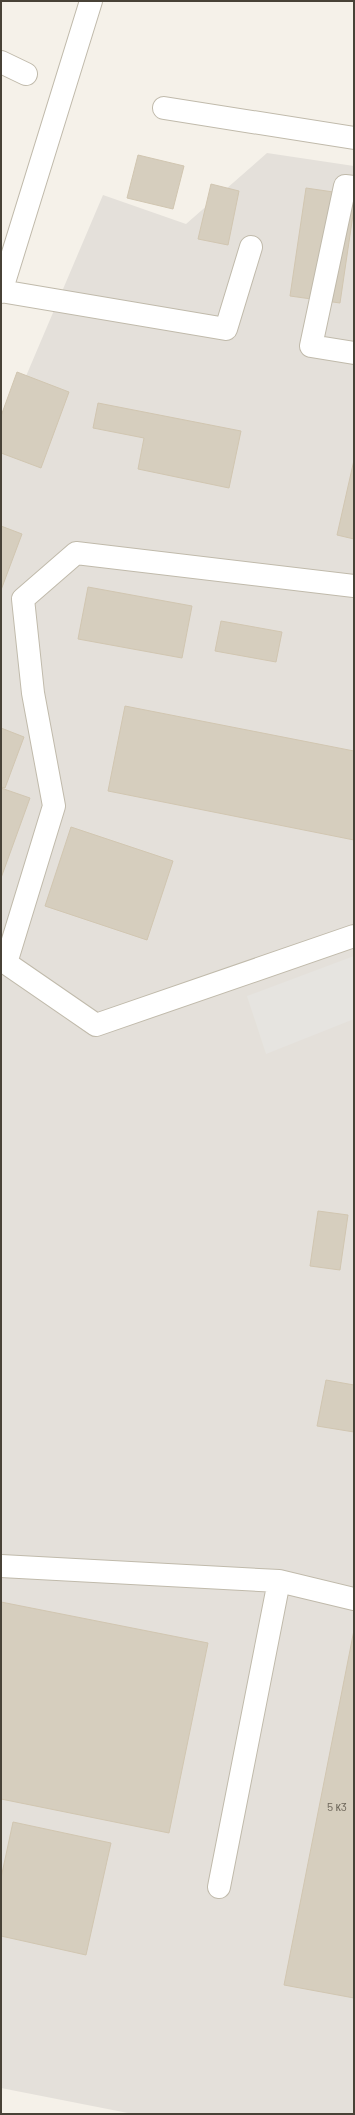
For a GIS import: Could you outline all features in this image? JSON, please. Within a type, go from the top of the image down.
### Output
[{"type":"lane","points":[[91,1],[1,291],[226,329],[251,247]]},
{"type":"lane","points":[[1,62],[26,74]]},
{"type":"lane","points":[[164,108],[354,138]]},
{"type":"lane","points":[[354,187],[345,186],[311,346],[354,353]]},
{"type":"lane","points":[[354,586],[76,553],[23,599],[33,693],[54,806],[6,962],[96,1025],[354,936]]},
{"type":"lane","points":[[1,1566],[279,1581],[354,1599]]},
{"type":"lane","points":[[219,1887],[279,1581]]},
{"type":"shaded area","points":[[267,153],[354,166],[354,2114],[133,2114],[1,2088],[1,435],[103,195],[186,224]]},
{"type":"shaded area","points":[[354,956],[354,1019],[266,1054],[247,996]]},
{"type":"building","points":[[138,155],[184,166],[173,209],[127,198]]},
{"type":"building","points":[[211,184],[239,191],[228,245],[198,239]]},
{"type":"building","points":[[306,188],[354,195],[354,208],[340,303],[290,296]]},
{"type":"building","points":[[17,372],[69,392],[41,468],[1,453],[1,416]]},
{"type":"building","points":[[98,403],[241,431],[229,488],[138,469],[144,438],[93,428]]},
{"type":"building","points":[[354,460],[354,539],[337,535]]},
{"type":"building","points":[[1,526],[22,534],[1,590]]},
{"type":"building","points":[[88,587],[192,606],[182,658],[78,639]]},
{"type":"building","points":[[221,621],[282,632],[276,662],[215,651]]},
{"type":"building","points":[[125,706],[354,751],[354,840],[108,791]]},
{"type":"building","points":[[1,728],[24,737],[5,788],[1,787]]},
{"type":"building","points":[[1,788],[30,798],[1,878]]},
{"type":"building","points":[[71,827],[173,861],[147,940],[45,906]]},
{"type":"building","points":[[318,1211],[348,1215],[340,1270],[310,1266]]},
{"type":"building","points":[[326,1380],[354,1385],[354,1432],[317,1426]]},
{"type":"building","points":[[1,1602],[208,1643],[169,1833],[1,1799]]},
{"type":"building","points":[[354,1630],[354,1998],[284,1985]]},
{"type":"building","points":[[13,1822],[111,1843],[86,1955],[1,1936],[1,1878]]}]
